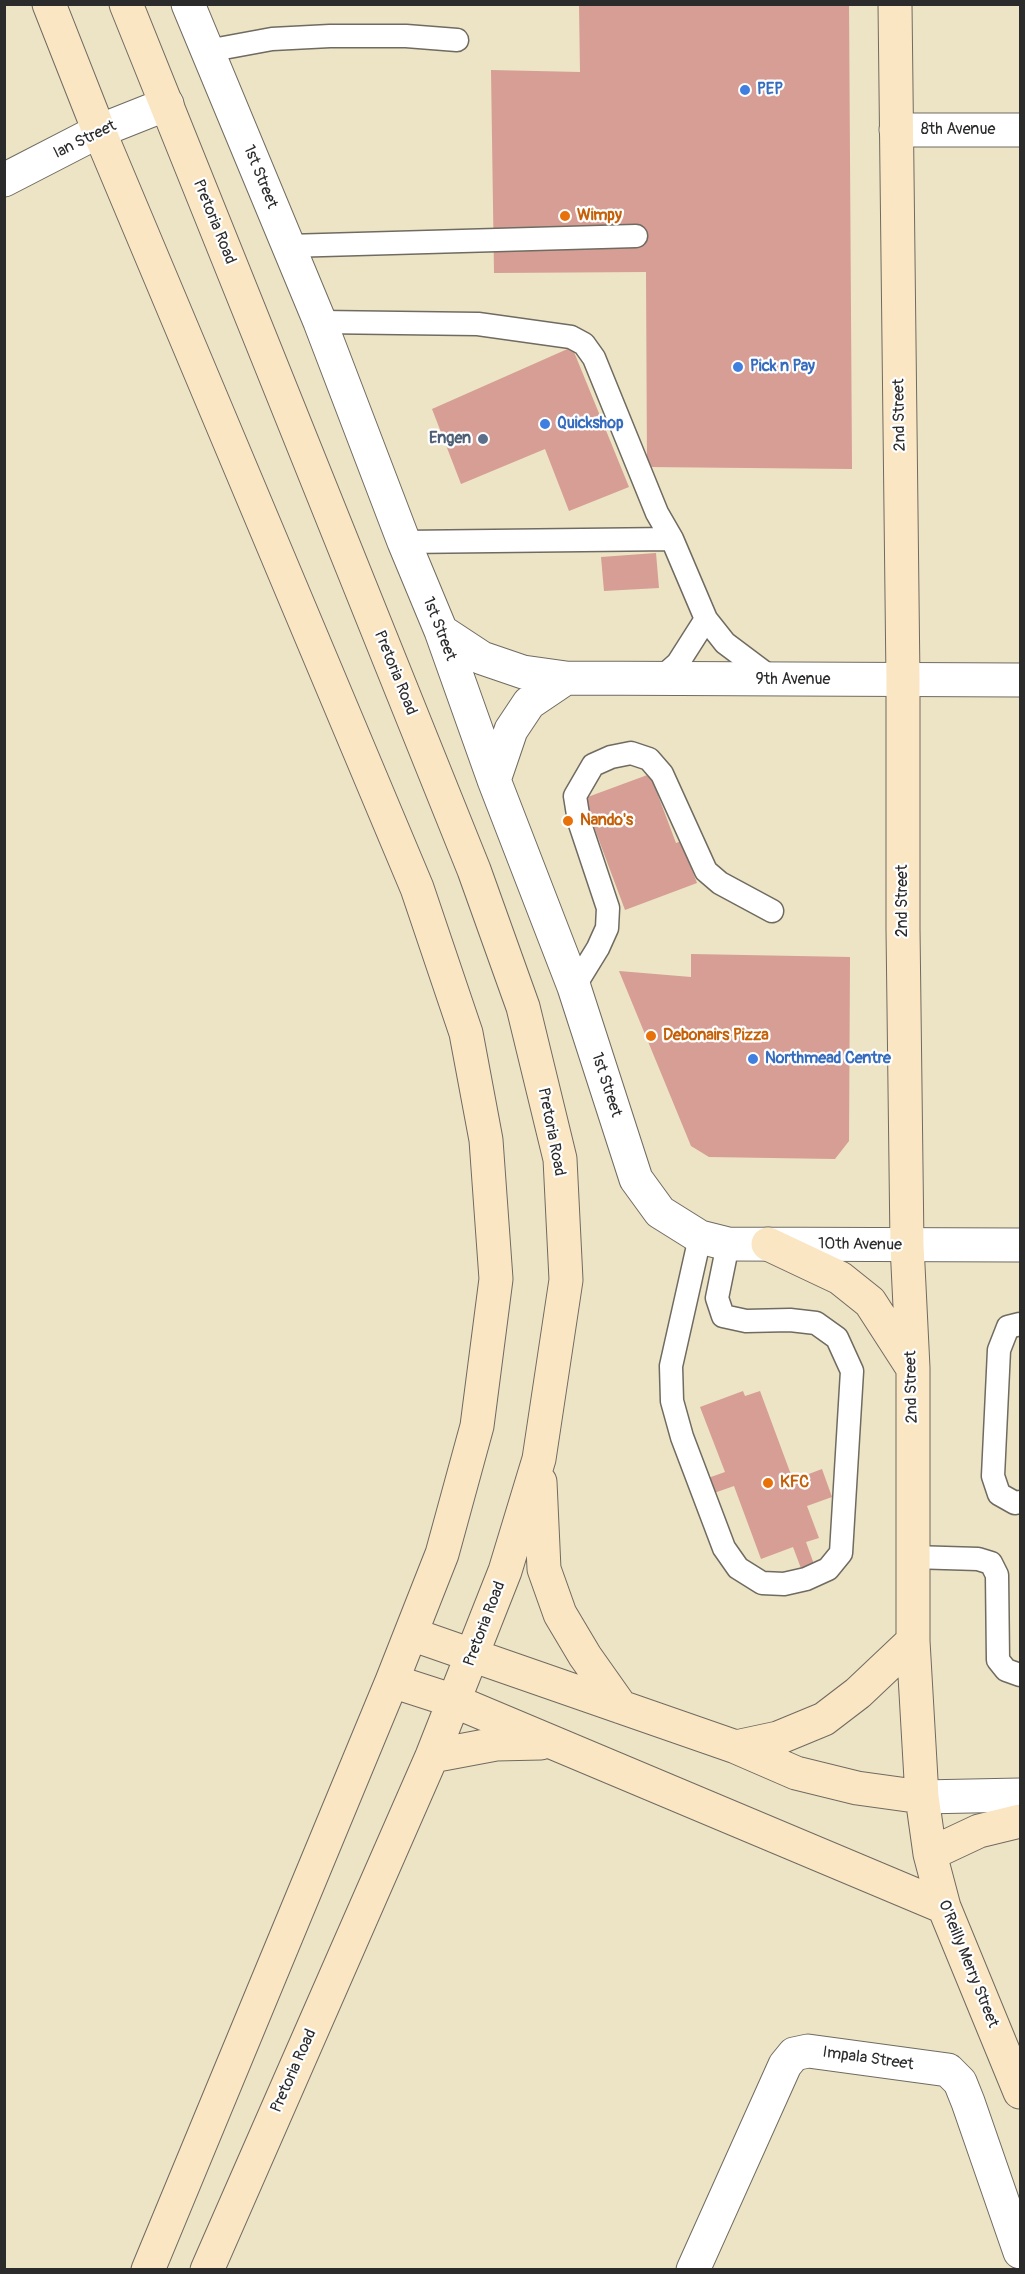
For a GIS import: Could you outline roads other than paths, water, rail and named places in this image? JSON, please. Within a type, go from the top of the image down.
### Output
[{"type":"main road","points":[[49,4],[99,130],[417,888],[466,1033],[486,1140],[496,1279],[477,1426],[442,1554],[392,1681],[148,2270]]},
{"type":"main road","name":"Pretoria Road","points":[[126,4],[474,870],[524,1007],[560,1159],[566,1280],[539,1459],[505,1571],[432,1756],[207,2270]]},
{"type":"main road","name":"2nd Street","points":[[894,4],[903,680],[907,1245],[913,1368],[913,1641],[922,1797]]},
{"type":"main road","points":[[768,1244],[840,1278],[870,1302],[913,1368]]},
{"type":"main road","points":[[539,1459],[544,1569],[560,1614],[585,1656],[621,1707]]},
{"type":"main road","points":[[411,1634],[736,1747],[796,1773],[857,1788],[922,1797]]},
{"type":"main road","points":[[736,1747],[778,1738],[824,1719],[858,1693],[913,1641]]},
{"type":"main road","points":[[392,1681],[454,1701],[944,1907]]},
{"type":"main road","points":[[432,1756],[496,1744],[555,1743]]},
{"type":"main road","name":"O'Reilly Merry Street","points":[[922,1797],[930,1854],[944,1907],[1020,2092]]},
{"type":"main road","points":[[930,1854],[978,1831],[1020,1821]]},
{"type":"street","name":"1st Street","points":[[188,4],[320,322],[404,542],[441,631],[494,780],[574,987],[636,1179],[660,1212],[714,1241]]},
{"type":"street","name":"Ian Street","points":[[4,180],[99,130],[167,104]]},
{"type":"street","name":"8th Avenue","points":[[896,130],[1020,130]]},
{"type":"street","name":"9th Avenue","points":[[441,631],[482,658],[523,672],[566,678],[1020,680]]},
{"type":"street","points":[[494,780],[511,730],[529,703],[566,678]]},
{"type":"street","name":"10th Avenue","points":[[714,1241],[768,1244],[1020,1245]]},
{"type":"street","points":[[922,1797],[1020,1795]]},
{"type":"street","name":"Impala Street","points":[[693,2270],[785,2065],[794,2054],[808,2051],[948,2070],[960,2082],[968,2102],[1020,2252]]},
{"type":"lane","points":[[207,51],[272,39],[330,36],[406,36],[457,40]]},
{"type":"lane","points":[[288,246],[636,236]]},
{"type":"lane","points":[[320,322],[478,324],[571,338],[584,344],[594,358],[657,513],[672,539],[706,619],[725,643],[774,680]]},
{"type":"lane","points":[[404,542],[672,539]]},
{"type":"lane","points":[[660,679],[678,663],[706,619]]},
{"type":"lane","points":[[574,987],[603,938],[607,928],[608,909],[579,821],[575,796],[592,765],[611,757],[631,753],[649,759],[662,774],[706,871],[720,883],[772,911]]},
{"type":"lane","points":[[714,1241],[717,1298],[723,1316],[746,1321],[790,1320],[816,1323],[837,1338],[852,1371],[841,1553],[828,1569],[806,1579],[784,1584],[762,1583],[738,1568],[724,1548],[682,1437],[672,1401],[671,1366],[714,1241]]},
{"type":"lane","points":[[1020,1324],[1008,1327],[999,1350],[993,1476],[999,1494],[1015,1503],[1020,1502]]},
{"type":"lane","points":[[912,1557],[978,1559],[991,1563],[997,1575],[998,1660],[1006,1670],[1020,1675]]},
{"type":"place","name":"PEP","points":[[745,90]]},
{"type":"place","name":"Wimpy","points":[[565,216]]},
{"type":"place","name":"Pick n Pay","points":[[738,367]]},
{"type":"place","name":"Quickshop","points":[[545,424]]},
{"type":"place","name":"Engen","points":[[483,439]]},
{"type":"place","name":"Nando's","points":[[568,821]]},
{"type":"place","name":"Debonairs Pizza","points":[[651,1036]]},
{"type":"place","name":"Northmead Centre","points":[[753,1059]]},
{"type":"place","name":"KFC","points":[[768,1483]]}]
